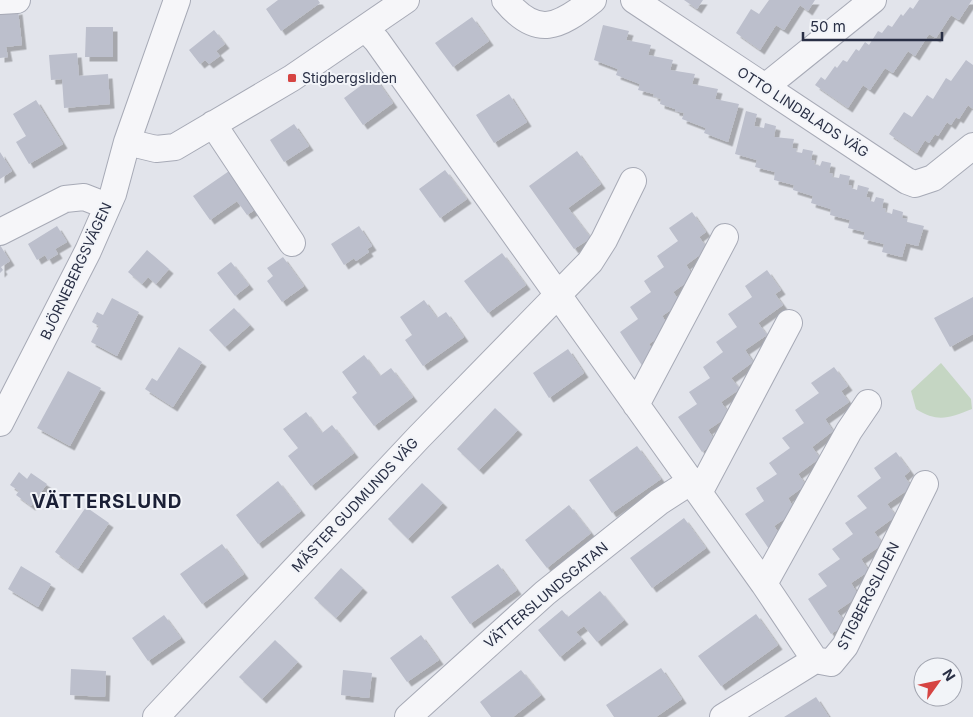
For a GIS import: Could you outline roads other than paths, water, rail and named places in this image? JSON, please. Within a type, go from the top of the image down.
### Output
[{"type":"street","points":[[0,1],[17,0]]},
{"type":"street","points":[[127,142],[156,149],[175,146],[292,78],[406,0]]},
{"type":"street","points":[[505,0],[515,12],[529,22],[542,26],[556,25],[571,18],[593,0]]},
{"type":"street","name":"OTTO LINDBLADS VÄG","points":[[634,0],[915,184],[933,178],[973,146]]},
{"type":"street","points":[[765,87],[873,0]]},
{"type":"street","name":"BJÖRNEBERGSVÄGEN","points":[[0,423],[88,251],[108,206],[172,2]]},
{"type":"street","points":[[366,29],[377,41],[764,584],[815,660],[723,717]]},
{"type":"street","points":[[213,124],[292,243]]},
{"type":"street","points":[[558,296],[594,255],[633,181]]},
{"type":"street","points":[[0,232],[65,199],[84,198],[108,206]]},
{"type":"street","points":[[636,405],[725,237]]},
{"type":"street","name":"MÄSTER GUDMUNDS VÄG","points":[[156,717],[419,437],[558,296]]},
{"type":"street","points":[[694,487],[789,323]]},
{"type":"street","points":[[764,584],[849,431],[868,403]]},
{"type":"street","name":"STIGBERGSLIDEN","points":[[815,660],[831,663],[845,646],[925,484]]},
{"type":"street","name":"VÄTTERSLUNDSGATAN","points":[[408,717],[545,593],[659,502],[694,487]]},
{"type":"place","name":"Stigbergsliden","points":[[292,78]]},
{"type":"district","name":"VÄTTERSLUND","points":[[107,501]]}]
